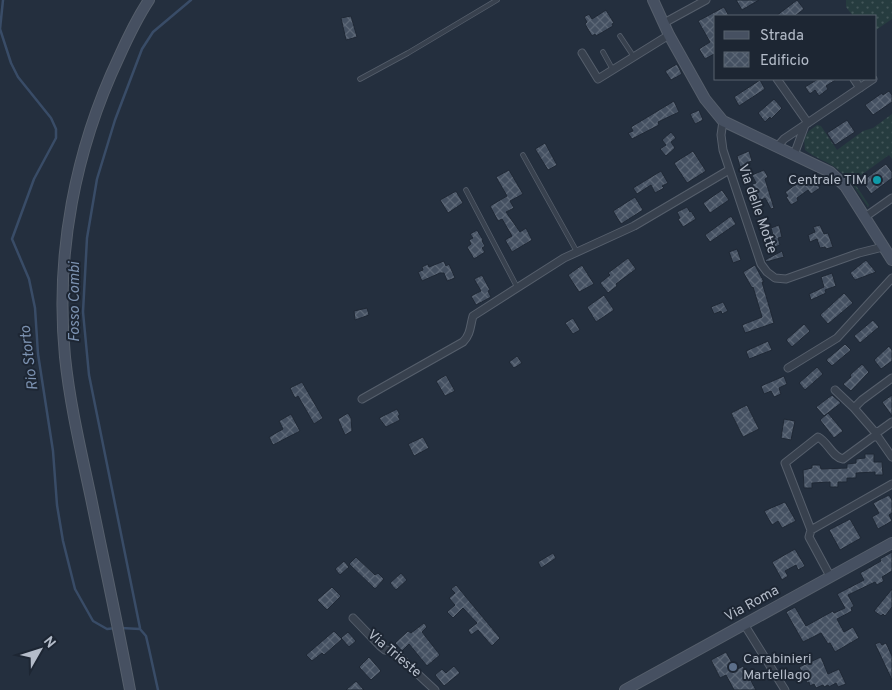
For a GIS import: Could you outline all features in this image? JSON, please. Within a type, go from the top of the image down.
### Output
[{"type":"main road","points":[[130,690],[70,395],[63,324],[63,273],[66,234],[88,131],[126,40],[149,0]]},
{"type":"main road","points":[[653,0],[705,99],[723,121],[830,172],[845,186],[892,260]]},
{"type":"main road","name":"Via Roma","points":[[624,690],[892,542]]},
{"type":"street","points":[[664,23],[706,0]]},
{"type":"street","points":[[582,53],[598,80],[670,35]]},
{"type":"street","points":[[778,80],[806,124]]},
{"type":"street","points":[[855,80],[860,88]]},
{"type":"street","points":[[777,148],[784,139],[871,80]]},
{"type":"street","name":"Via delle Motte","points":[[723,121],[721,136],[723,150],[761,264],[766,272],[775,278],[786,279],[858,253],[883,247]]},
{"type":"street","points":[[794,155],[806,124]]},
{"type":"street","points":[[362,399],[462,342],[467,337],[473,316],[517,287],[564,258],[634,226],[730,170]]},
{"type":"street","points":[[865,217],[892,198]]},
{"type":"street","points":[[788,368],[838,338],[892,278]]},
{"type":"street","points":[[854,408],[892,378]]},
{"type":"street","points":[[835,390],[874,431],[878,432],[892,422]]},
{"type":"street","points":[[830,576],[809,537],[809,526],[785,463],[818,437],[824,440],[838,458],[842,459],[873,436],[878,437],[892,457]]},
{"type":"street","points":[[809,526],[820,525],[892,484]]},
{"type":"street","name":"Via Trieste","points":[[353,618],[380,646],[385,650],[393,651],[435,690]]},
{"type":"street","points":[[744,624],[785,690]]},
{"type":"lane","points":[[360,79],[497,0]]},
{"type":"lane","points":[[620,36],[634,57]]},
{"type":"lane","points":[[603,52],[614,70]]},
{"type":"lane","points":[[523,155],[577,252]]},
{"type":"lane","points":[[466,190],[517,287]]},
{"type":"green space","points":[[846,0],[892,0],[892,19],[877,29],[877,15],[852,15],[846,7]]},
{"type":"green space","points":[[892,114],[892,159],[889,155],[853,181],[869,205],[868,207],[846,176],[805,150],[804,138],[817,125],[821,126],[837,150],[863,131],[873,128]]},
{"type":"building","points":[[736,0],[759,0],[742,10]]},
{"type":"building","points":[[797,0],[804,9],[796,15],[777,15]]},
{"type":"building","points":[[724,7],[728,15],[714,15],[714,54],[705,59],[699,49],[710,42],[698,21]]},
{"type":"building","points":[[606,10],[614,23],[612,24],[613,26],[596,36],[595,34],[592,36],[585,24],[587,22],[584,17],[589,14],[592,19]]},
{"type":"building","points":[[351,16],[357,37],[346,40],[341,18]]},
{"type":"building","points":[[677,64],[682,74],[671,80],[665,71]]},
{"type":"building","points":[[760,80],[765,89],[739,106],[734,97]]},
{"type":"building","points":[[816,80],[835,80],[826,86],[828,89],[819,96],[815,90],[810,94],[805,87]]},
{"type":"building","points":[[889,91],[892,95],[892,102],[873,115],[865,105],[882,93],[883,95]]},
{"type":"building","points":[[774,99],[782,108],[765,122],[758,113]]},
{"type":"building","points":[[674,101],[679,112],[658,122],[659,125],[632,139],[628,133],[633,131],[631,127]]},
{"type":"building","points":[[699,110],[703,120],[695,124],[690,114]]},
{"type":"building","points":[[847,120],[855,132],[835,145],[827,133]]},
{"type":"building","points":[[671,132],[676,138],[671,142],[675,148],[666,156],[660,149],[666,145],[662,140]]},
{"type":"building","points":[[545,143],[557,165],[548,170],[535,149]]},
{"type":"building","points":[[693,151],[706,171],[687,183],[674,163]]},
{"type":"building","points":[[749,151],[752,161],[749,162],[750,164],[740,167],[737,156]]},
{"type":"building","name":"Centrale TIM","points":[[886,164],[892,172],[892,178],[871,194],[862,181]]},
{"type":"building","points":[[509,170],[523,194],[510,201],[514,208],[506,212],[520,232],[526,228],[532,240],[512,252],[505,240],[512,236],[502,219],[498,221],[490,206],[507,196],[496,177]]},
{"type":"building","points":[[764,170],[768,177],[765,179],[774,208],[771,209],[765,198],[760,201],[752,184],[756,183],[752,175]]},
{"type":"building","points":[[661,171],[668,183],[662,186],[664,188],[655,193],[651,185],[637,194],[633,188]]},
{"type":"building","points":[[805,178],[806,180],[814,179],[820,188],[811,194],[808,190],[797,198],[798,201],[791,205],[785,192]]},
{"type":"building","points":[[722,190],[729,200],[710,213],[703,203]]},
{"type":"building","points":[[456,191],[463,203],[448,213],[440,200]]},
{"type":"building","points":[[635,197],[643,210],[621,224],[613,211]]},
{"type":"building","points":[[687,207],[696,219],[683,227],[678,219],[680,218],[677,212]]},
{"type":"building","points":[[731,216],[736,224],[710,242],[705,235]]},
{"type":"building","points":[[779,225],[782,237],[778,238],[780,245],[767,250],[765,244],[769,243],[768,240],[774,238],[771,228]]},
{"type":"building","points":[[820,225],[824,234],[828,233],[833,247],[820,248],[817,239],[810,242],[808,235],[815,232],[813,227]]},
{"type":"building","points":[[477,230],[483,240],[485,246],[482,248],[485,252],[474,259],[467,247],[471,244],[469,240],[473,238],[470,234]]},
{"type":"building","points":[[737,249],[741,260],[733,263],[729,252]]},
{"type":"building","points":[[782,251],[784,257],[766,262],[765,260]]},
{"type":"building","points":[[628,258],[636,269],[616,284],[617,286],[608,293],[600,283],[610,275],[608,273]]},
{"type":"building","points":[[866,260],[876,272],[855,280],[850,273]]},
{"type":"building","points":[[444,261],[446,266],[449,264],[455,278],[447,281],[444,273],[440,273],[422,281],[418,272],[423,270],[422,267],[428,264],[429,267]]},
{"type":"building","points":[[582,265],[594,284],[579,292],[568,275]]},
{"type":"building","points":[[755,265],[764,282],[762,282],[774,323],[745,333],[742,325],[762,317],[753,287],[743,272]]},
{"type":"building","points":[[832,273],[836,286],[825,290],[826,293],[811,300],[809,294],[824,287],[821,277]]},
{"type":"building","points":[[482,275],[490,290],[488,291],[491,297],[476,305],[471,296],[481,291],[474,279]]},
{"type":"building","points":[[844,293],[853,303],[828,324],[820,315]]},
{"type":"building","points":[[604,295],[614,310],[596,322],[587,307]]},
{"type":"building","points":[[723,302],[728,311],[722,314],[721,311],[714,314],[711,307]]},
{"type":"building","points":[[367,308],[369,315],[355,320],[354,311]]},
{"type":"building","points":[[573,318],[580,330],[573,334],[565,323]]},
{"type":"building","points":[[873,320],[879,327],[860,343],[854,336]]},
{"type":"building","points":[[804,324],[810,331],[792,347],[786,340]]},
{"type":"building","points":[[768,341],[772,350],[749,359],[746,351]]},
{"type":"building","points":[[845,344],[851,350],[832,366],[826,360]]},
{"type":"building","points":[[889,346],[892,350],[892,361],[881,369],[874,360]]},
{"type":"building","points":[[517,356],[522,363],[514,368],[509,362]]},
{"type":"building","points":[[862,364],[869,372],[851,391],[843,384]]},
{"type":"building","points":[[817,367],[823,374],[805,390],[799,383]]},
{"type":"building","points":[[446,375],[455,391],[445,396],[436,381]]},
{"type":"building","points":[[784,376],[787,384],[779,388],[781,394],[774,397],[771,391],[764,394],[761,386]]},
{"type":"building","points":[[302,382],[323,418],[314,424],[298,396],[295,398],[290,388]]},
{"type":"building","points":[[832,395],[841,403],[824,416],[816,407]]},
{"type":"building","points":[[892,395],[892,416],[882,402]]},
{"type":"building","points":[[747,405],[759,429],[743,437],[731,413]]},
{"type":"building","points":[[397,409],[400,420],[386,427],[379,418]]},
{"type":"building","points":[[348,413],[351,418],[352,431],[345,435],[338,419]]},
{"type":"building","points":[[828,413],[843,431],[834,438],[820,420]]},
{"type":"building","points":[[291,414],[300,431],[273,445],[269,437],[283,429],[279,421]]},
{"type":"building","points":[[784,419],[795,421],[791,440],[781,438]]},
{"type":"building","points":[[423,437],[429,448],[414,456],[408,444]]},
{"type":"building","points":[[865,454],[874,454],[874,462],[882,462],[883,475],[875,475],[875,472],[856,473],[856,478],[847,478],[847,482],[838,482],[838,487],[830,487],[830,482],[812,483],[812,488],[804,488],[803,470],[812,468],[812,465],[820,465],[821,469],[847,468],[847,464],[856,463],[856,459],[865,458]]},
{"type":"building","points":[[889,495],[892,500],[892,513],[889,515],[892,521],[878,529],[872,517],[879,513],[873,503]]},
{"type":"building","points":[[785,502],[796,521],[782,528],[778,521],[772,525],[764,511]]},
{"type":"building","points":[[850,519],[861,538],[840,550],[829,530]]},
{"type":"building","points":[[795,549],[805,566],[798,570],[796,565],[785,571],[788,576],[782,580],[772,562]]},
{"type":"building","points":[[892,552],[892,571],[882,577],[884,581],[877,585],[875,582],[848,595],[854,606],[851,608],[852,611],[837,619],[844,632],[853,627],[859,638],[835,652],[821,633],[803,642],[786,612],[795,607],[806,626],[833,611],[834,613],[845,608],[837,594],[864,580],[860,573]]},
{"type":"building","points":[[553,553],[556,558],[541,568],[538,562]]},
{"type":"building","points":[[356,557],[375,575],[378,573],[384,579],[375,589],[349,564]]},
{"type":"building","points":[[344,561],[349,567],[340,575],[335,569]]},
{"type":"building","points":[[401,573],[407,580],[396,590],[390,583]]},
{"type":"building","points":[[456,585],[500,638],[492,646],[478,630],[471,635],[468,630],[477,623],[463,608],[453,618],[447,612],[455,605],[449,598],[455,593],[451,589]]},
{"type":"building","points":[[332,587],[341,596],[327,610],[317,600]]},
{"type":"building","points":[[892,589],[892,607],[885,616],[883,614],[881,616],[874,611]]},
{"type":"building","points":[[424,623],[427,627],[422,632],[440,655],[427,666],[409,644],[402,651],[395,643],[408,631],[411,633]]},
{"type":"building","points":[[334,631],[342,639],[324,655],[322,653],[312,661],[306,655]]},
{"type":"building","points":[[348,632],[356,641],[349,647],[341,638]]},
{"type":"building","points":[[880,642],[882,645],[886,643],[892,656],[892,680],[875,644]]},
{"type":"building","points":[[726,652],[736,670],[743,666],[756,690],[734,690],[726,675],[720,678],[711,660]]},
{"type":"building","points":[[369,657],[381,671],[371,680],[359,667]]},
{"type":"building","points":[[821,657],[828,674],[839,669],[846,684],[838,687],[836,683],[829,687],[828,685],[824,687],[823,685],[816,688],[814,684],[810,686],[809,682],[807,683],[799,667]]},
{"type":"building","points":[[454,666],[460,673],[444,686],[435,675],[442,669],[446,673]]},
{"type":"building","points":[[356,681],[364,690],[346,690]]},
{"type":"waterway","name":"Rio Storto","points":[[3,0],[0,29],[11,63],[18,77],[51,118],[56,129],[56,138],[34,179],[12,239],[29,279],[35,308],[38,354],[53,451],[57,505],[63,541],[75,589],[93,621],[107,629],[116,628]]},
{"type":"waterway","name":"Fosso Combi","points":[[140,628],[89,375],[83,312],[87,238],[97,179],[115,120],[142,49],[153,32],[191,0]]},
{"type":"waterway","name":"Rio Storto","points":[[121,628],[140,629],[146,636],[158,690]]},
{"type":"place","name":"Centrale TIM","points":[[877,180]]},
{"type":"place","name":"Carabinieri Martellago","points":[[733,667]]}]
